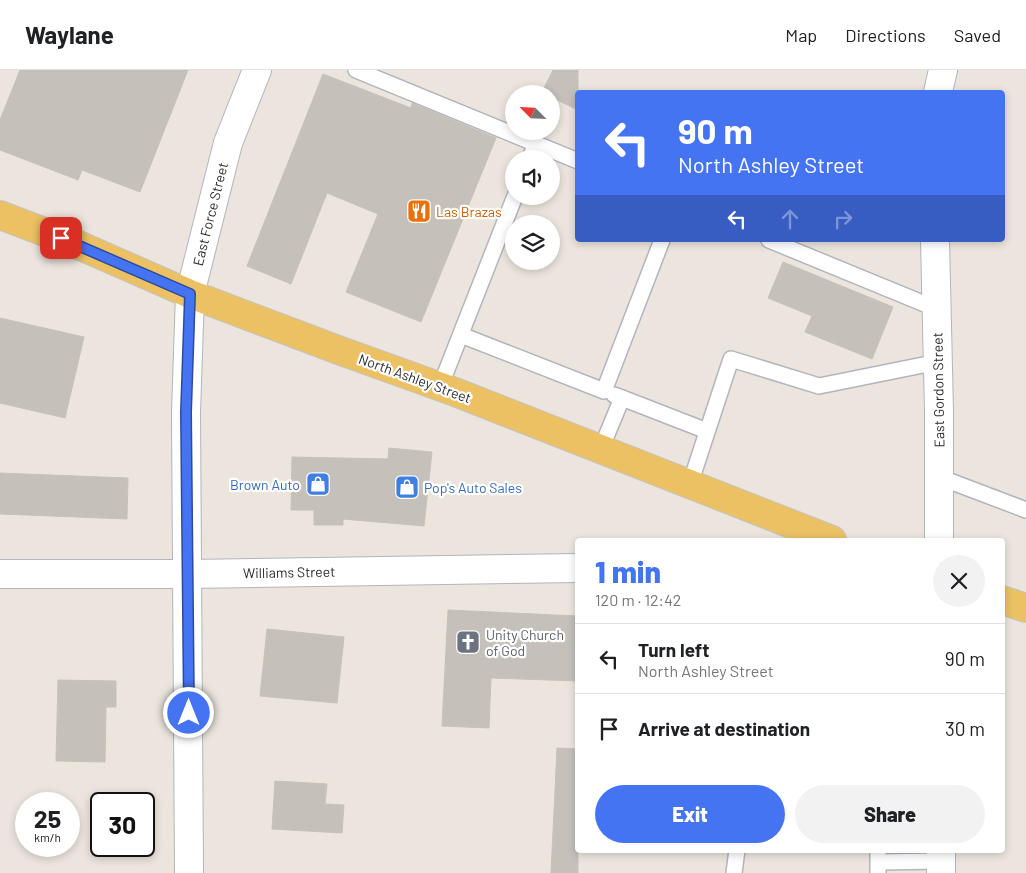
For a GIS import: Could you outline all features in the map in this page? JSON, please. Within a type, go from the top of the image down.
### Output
[{"type":"main road","name":"North Ashley Street","points":[[0,215],[76,244],[190,294],[440,387],[827,538]]},
{"type":"main road","points":[[1005,601],[1026,608]]},
{"type":"street","name":"East Force Street","points":[[189,873],[186,412],[190,294],[228,143],[257,70]]},
{"type":"street","points":[[938,90],[943,70]]},
{"type":"street","name":"East Gordon Street","points":[[936,242],[939,538]]},
{"type":"street","name":"Williams Street","points":[[0,574],[188,574],[575,568]]},
{"type":"lane","points":[[356,70],[575,160]]},
{"type":"lane","points":[[534,150],[536,144]]},
{"type":"lane","points":[[440,387],[511,205]]},
{"type":"lane","points":[[604,391],[661,242]]},
{"type":"lane","points":[[774,242],[937,309]]},
{"type":"lane","points":[[460,335],[707,431]]},
{"type":"lane","points":[[690,484],[730,359],[819,386],[938,362]]},
{"type":"lane","points":[[601,449],[622,398]]},
{"type":"lane","points":[[939,477],[1026,510]]},
{"type":"lane","points":[[734,873],[735,853]]},
{"type":"lane","points":[[879,862],[941,861]]},
{"type":"building","points":[[20,70],[188,70],[140,192],[82,170],[78,180],[0,150],[0,120]]},
{"type":"building","points":[[553,70],[578,70],[578,90],[575,90],[575,109],[560,101],[560,85],[546,85]]},
{"type":"building","points":[[323,74],[411,108],[412,103],[496,138],[421,322],[346,292],[378,214],[327,193],[291,284],[247,266]]},
{"type":"building","points":[[783,262],[893,307],[872,359],[805,332],[812,316],[768,298]]},
{"type":"building","points":[[0,318],[84,337],[65,418],[0,403]]},
{"type":"building","points":[[389,448],[432,452],[424,526],[343,519],[343,525],[314,525],[314,510],[291,510],[292,457],[388,459]]},
{"type":"building","points":[[0,473],[128,478],[127,519],[0,514]]},
{"type":"building","points":[[448,610],[575,616],[575,681],[491,678],[489,728],[442,726]]},
{"type":"building","points":[[267,629],[344,637],[337,703],[260,696]]},
{"type":"building","points":[[58,680],[116,681],[116,707],[106,707],[105,762],[56,761]]},
{"type":"building","points":[[557,748],[575,749],[575,853],[578,853],[578,873],[551,873]]},
{"type":"building","points":[[275,781],[327,784],[325,804],[344,805],[342,833],[272,829]]},
{"type":"place","name":"Las Brazas","points":[[419,211]]},
{"type":"place","name":"Brown Auto","points":[[318,484]]},
{"type":"place","name":"Pop's Auto Sales","points":[[407,487]]},
{"type":"place","name":"Unity Church of God","points":[[468,642]]},
{"type":"route","points":[[61,238],[190,294],[186,412],[189,713]]}]
